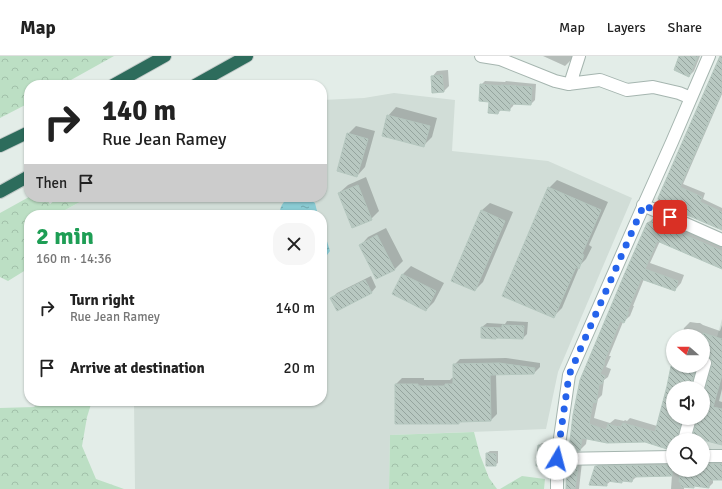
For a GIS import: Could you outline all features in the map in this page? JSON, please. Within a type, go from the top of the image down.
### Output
[{"type":"highway","points":[[122,80],[165,56]]},
{"type":"highway","points":[[204,80],[247,56]]},
{"type":"highway","points":[[0,146],[24,134]]},
{"type":"highway","points":[[0,192],[24,179]]},
{"type":"street","points":[[481,56],[500,59],[555,81],[568,84],[600,80],[627,90],[653,87],[679,93],[691,98]]},
{"type":"street","points":[[570,84],[579,56]]},
{"type":"street","points":[[557,489],[557,459],[569,375],[709,56]]},
{"type":"street","points":[[643,205],[722,240]]},
{"type":"street","points":[[710,456],[722,456]]},
{"type":"street","points":[[557,459],[666,457]]},
{"type":"shaded area","points":[[394,93],[455,100],[452,151],[548,161],[632,198],[558,372],[546,429],[390,435],[389,489],[135,489],[134,406],[327,406],[327,210],[65,210],[80,202],[327,202],[327,100],[364,98]]},
{"type":"shaded area","points":[[722,319],[722,450],[710,450],[710,433],[688,433],[690,425],[710,425],[710,381],[702,381],[704,373],[710,373],[710,352],[714,337],[717,337]]},
{"type":"green space","points":[[0,56],[114,56],[71,80],[24,80],[24,106],[0,118]]},
{"type":"green space","points":[[24,200],[24,202],[49,202],[50,204],[53,202],[80,202],[65,210],[24,210],[24,271],[8,281],[0,277],[0,213]]},
{"type":"green space","points":[[90,406],[82,446],[96,479],[124,489],[0,489],[0,408]]},
{"type":"green space","points":[[474,432],[480,455],[489,478],[497,489],[389,489],[390,435]]},
{"type":"green space","points":[[522,476],[545,479],[544,489],[500,489]]},
{"type":"water","points":[[285,202],[314,202],[317,210],[280,210],[282,204]]},
{"type":"water","points":[[327,241],[330,251],[327,255]]},
{"type":"building","points":[[679,56],[698,56],[689,77],[674,70]]},
{"type":"building","points":[[720,56],[722,56],[722,92],[680,187],[702,197],[700,202],[722,212],[722,230],[659,203],[658,198]]},
{"type":"building","points":[[442,75],[444,92],[432,93],[431,76]]},
{"type":"building","points":[[480,84],[532,87],[531,105],[510,104],[510,111],[499,110],[498,114],[488,113],[489,102],[479,101]]},
{"type":"building","points":[[387,115],[430,126],[424,147],[382,136]]},
{"type":"building","points":[[347,133],[368,139],[357,177],[337,171]]},
{"type":"building","points":[[358,185],[372,220],[352,228],[338,193]]},
{"type":"building","points":[[548,187],[601,210],[582,254],[584,255],[579,269],[576,267],[554,318],[502,296]]},
{"type":"building","points":[[481,210],[505,221],[475,291],[451,281]]},
{"type":"building","points":[[652,221],[722,251],[722,269],[657,241],[645,269],[678,281],[675,291],[641,279],[627,312],[629,312],[624,323],[620,321],[604,362],[605,363],[600,374],[605,376],[602,384],[599,384],[596,403],[593,402],[589,424],[606,430],[608,424],[621,427],[623,423],[655,432],[666,390],[666,425],[680,425],[679,433],[666,433],[666,449],[645,442],[607,443],[582,438],[580,451],[571,451],[569,449],[573,415],[580,380],[647,223]]},
{"type":"building","points":[[377,235],[395,270],[376,279],[359,245]]},
{"type":"building","points":[[402,274],[436,291],[426,311],[392,294]]},
{"type":"building","points":[[365,280],[372,293],[337,311],[330,298]]},
{"type":"building","points":[[502,325],[524,326],[523,339],[481,338],[481,327],[502,328]]},
{"type":"building","points":[[710,335],[722,339],[722,375],[713,407],[722,409],[722,445],[710,442],[710,433],[694,433],[695,425],[710,425],[710,381],[708,381],[712,361],[710,358]]},
{"type":"building","points":[[499,363],[535,368],[534,374],[490,375],[491,421],[459,422],[459,424],[395,424],[395,384],[445,386],[445,384],[453,384],[453,364]]},
{"type":"building","points":[[670,373],[694,373],[693,381],[668,381]]},
{"type":"building","points":[[538,445],[548,446],[546,467],[536,466]]},
{"type":"building","points":[[486,453],[496,454],[496,466],[486,466]]},
{"type":"building","points":[[710,464],[722,464],[722,480],[709,480],[709,488],[694,486],[694,488],[681,487],[681,482],[679,482],[679,477],[710,477]]},
{"type":"building","points":[[666,465],[666,476],[633,477],[632,482],[622,481],[622,483],[607,481],[607,486],[589,485],[595,466]]},
{"type":"building","points":[[567,467],[578,467],[575,489],[566,489]]},
{"type":"route","points":[[557,459],[569,375],[643,205],[670,217]]}]
